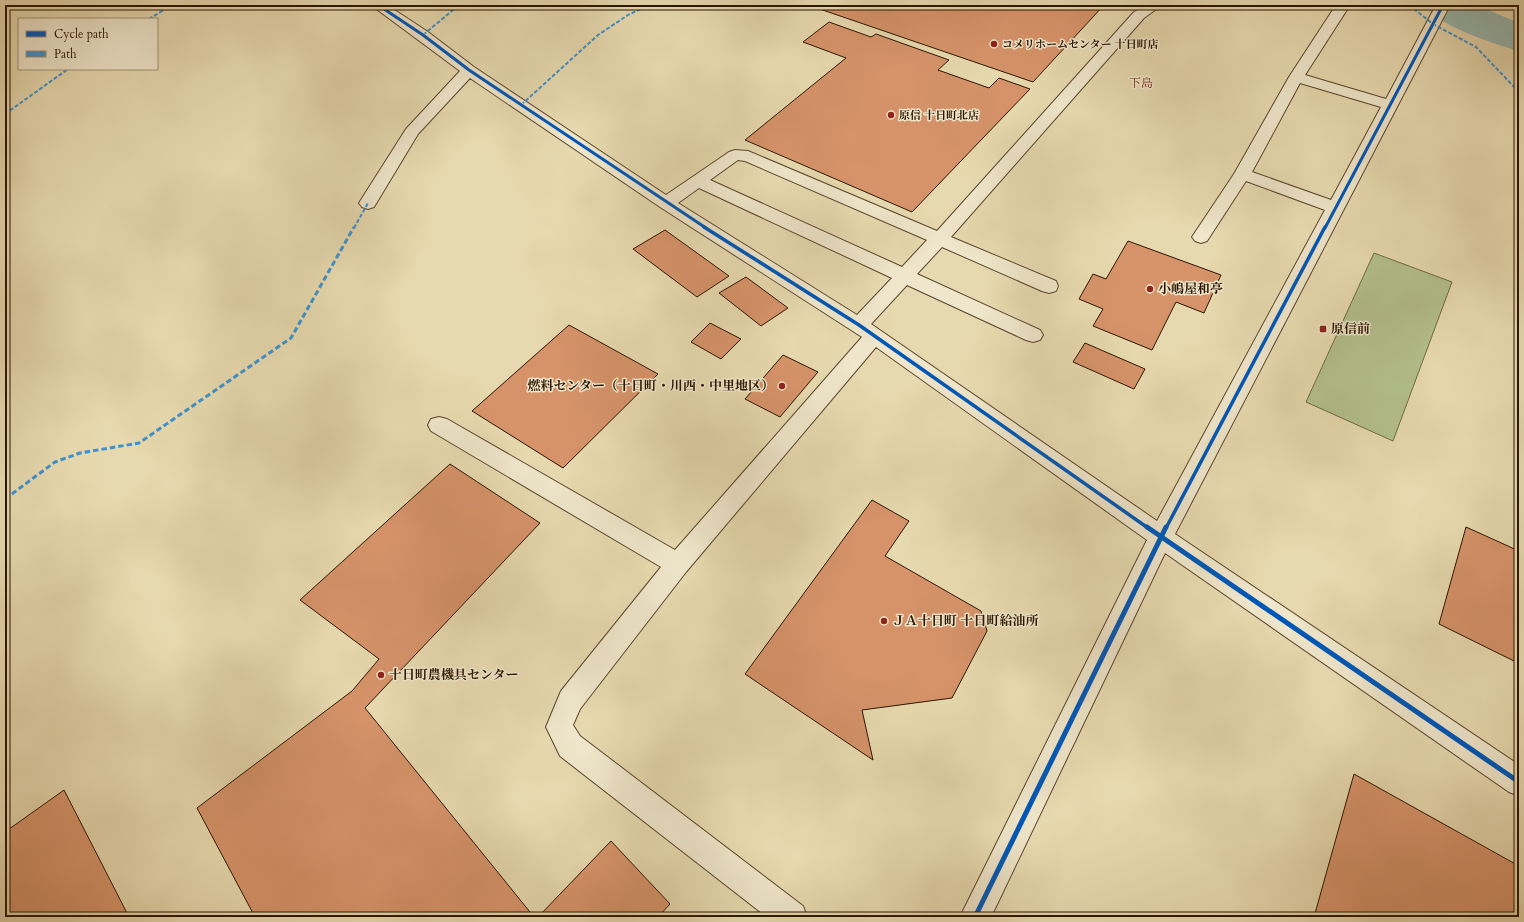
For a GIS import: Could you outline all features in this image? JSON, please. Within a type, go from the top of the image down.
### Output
[{"type":"street","points":[[378,5],[424,35],[470,70],[666,203],[867,330],[1161,537],[1519,782]]},
{"type":"street","points":[[792,917],[570,746],[559,726],[570,700],[867,330],[904,276],[940,238],[1139,15],[1156,5]]},
{"type":"street","points":[[1201,237],[1242,174],[1296,77],[1343,5]]},
{"type":"street","points":[[975,917],[1161,537],[1440,10]]},
{"type":"street","points":[[368,204],[412,132],[470,70]]},
{"type":"street","points":[[1296,77],[1390,105]]},
{"type":"street","points":[[666,203],[735,155],[748,156],[1049,286]]},
{"type":"street","points":[[1242,174],[1336,208]]},
{"type":"street","points":[[697,182],[1033,335]]},
{"type":"street","points":[[439,425],[678,564]]},
{"type":"green space","points":[[1374,253],[1452,282],[1393,441],[1306,402]]},
{"type":"building","name":"コメリホームセンター 十日町店","points":[[808,5],[1104,5],[1033,82]]},
{"type":"building","name":"原信 十日町北店","points":[[829,22],[871,37],[876,34],[949,60],[938,70],[989,88],[999,78],[1030,89],[912,212],[745,140],[846,58],[803,42]]},
{"type":"building","points":[[665,230],[729,276],[697,297],[633,249]]},
{"type":"building","name":"小嶋屋和亭","points":[[1128,241],[1221,275],[1204,313],[1176,302],[1152,350],[1093,326],[1103,309],[1079,299],[1093,274],[1106,279]]},
{"type":"building","points":[[746,277],[788,308],[761,326],[719,293]]},
{"type":"building","points":[[710,323],[741,339],[721,359],[691,342]]},
{"type":"building","points":[[569,325],[658,374],[563,468],[472,411]]},
{"type":"building","points":[[1085,343],[1145,369],[1134,389],[1073,362]]},
{"type":"building","name":"燃料センター（十日町・川西・中里地区）","points":[[783,355],[818,372],[780,417],[745,399]]},
{"type":"building","name":"十日町農機具センター","points":[[450,464],[540,523],[365,708],[534,917],[255,917],[197,808],[352,691],[379,659],[300,600]]},
{"type":"building","name":"ＪＡ十日町 十日町給油所","points":[[872,500],[909,521],[885,556],[981,611],[987,631],[952,698],[862,710],[873,760],[745,674]]},
{"type":"building","points":[[1466,527],[1519,551],[1519,637],[1514,661],[1439,624]]},
{"type":"building","points":[[1354,774],[1519,866],[1519,917],[1314,917]]},
{"type":"building","points":[[64,790],[129,917],[5,917],[5,832]]},
{"type":"building","points":[[611,841],[670,904],[658,917],[538,917]]},
{"type":"waterway","points":[[1447,5],[1473,19],[1519,38]]},
{"type":"waterway","points":[[1497,28],[1519,51]]},
{"type":"marked path","points":[[151,18],[172,5]]},
{"type":"marked path","points":[[423,35],[459,5]]},
{"type":"marked path","points":[[521,105],[598,35],[628,15],[649,5]]},
{"type":"marked path","points":[[1409,5],[1433,24],[1476,47],[1519,92]]},
{"type":"marked path","points":[[5,114],[67,70]]},
{"type":"marked path","points":[[5,499],[55,462],[80,453],[139,443],[291,338],[368,203]]},
{"type":"cycle path","points":[[378,5],[423,35],[469,70],[666,203],[859,325],[1161,537],[1519,782]]},
{"type":"cycle path","points":[[975,917],[1161,537],[1443,5]]},
{"type":"place","name":"コメリホームセンター 十日町店","points":[[994,44]]},
{"type":"place","name":"原信 十日町北店","points":[[891,115]]},
{"type":"place","name":"小嶋屋和亭","points":[[1150,289]]},
{"type":"place","name":"原信前","points":[[1323,329]]},
{"type":"place","name":"燃料センター（十日町・川西・中里地区）","points":[[782,386]]},
{"type":"place","name":"ＪＡ十日町 十日町給油所","points":[[884,621]]},
{"type":"place","name":"十日町農機具センター","points":[[381,675]]},
{"type":"district","name":"下島","points":[[1141,83]]}]
